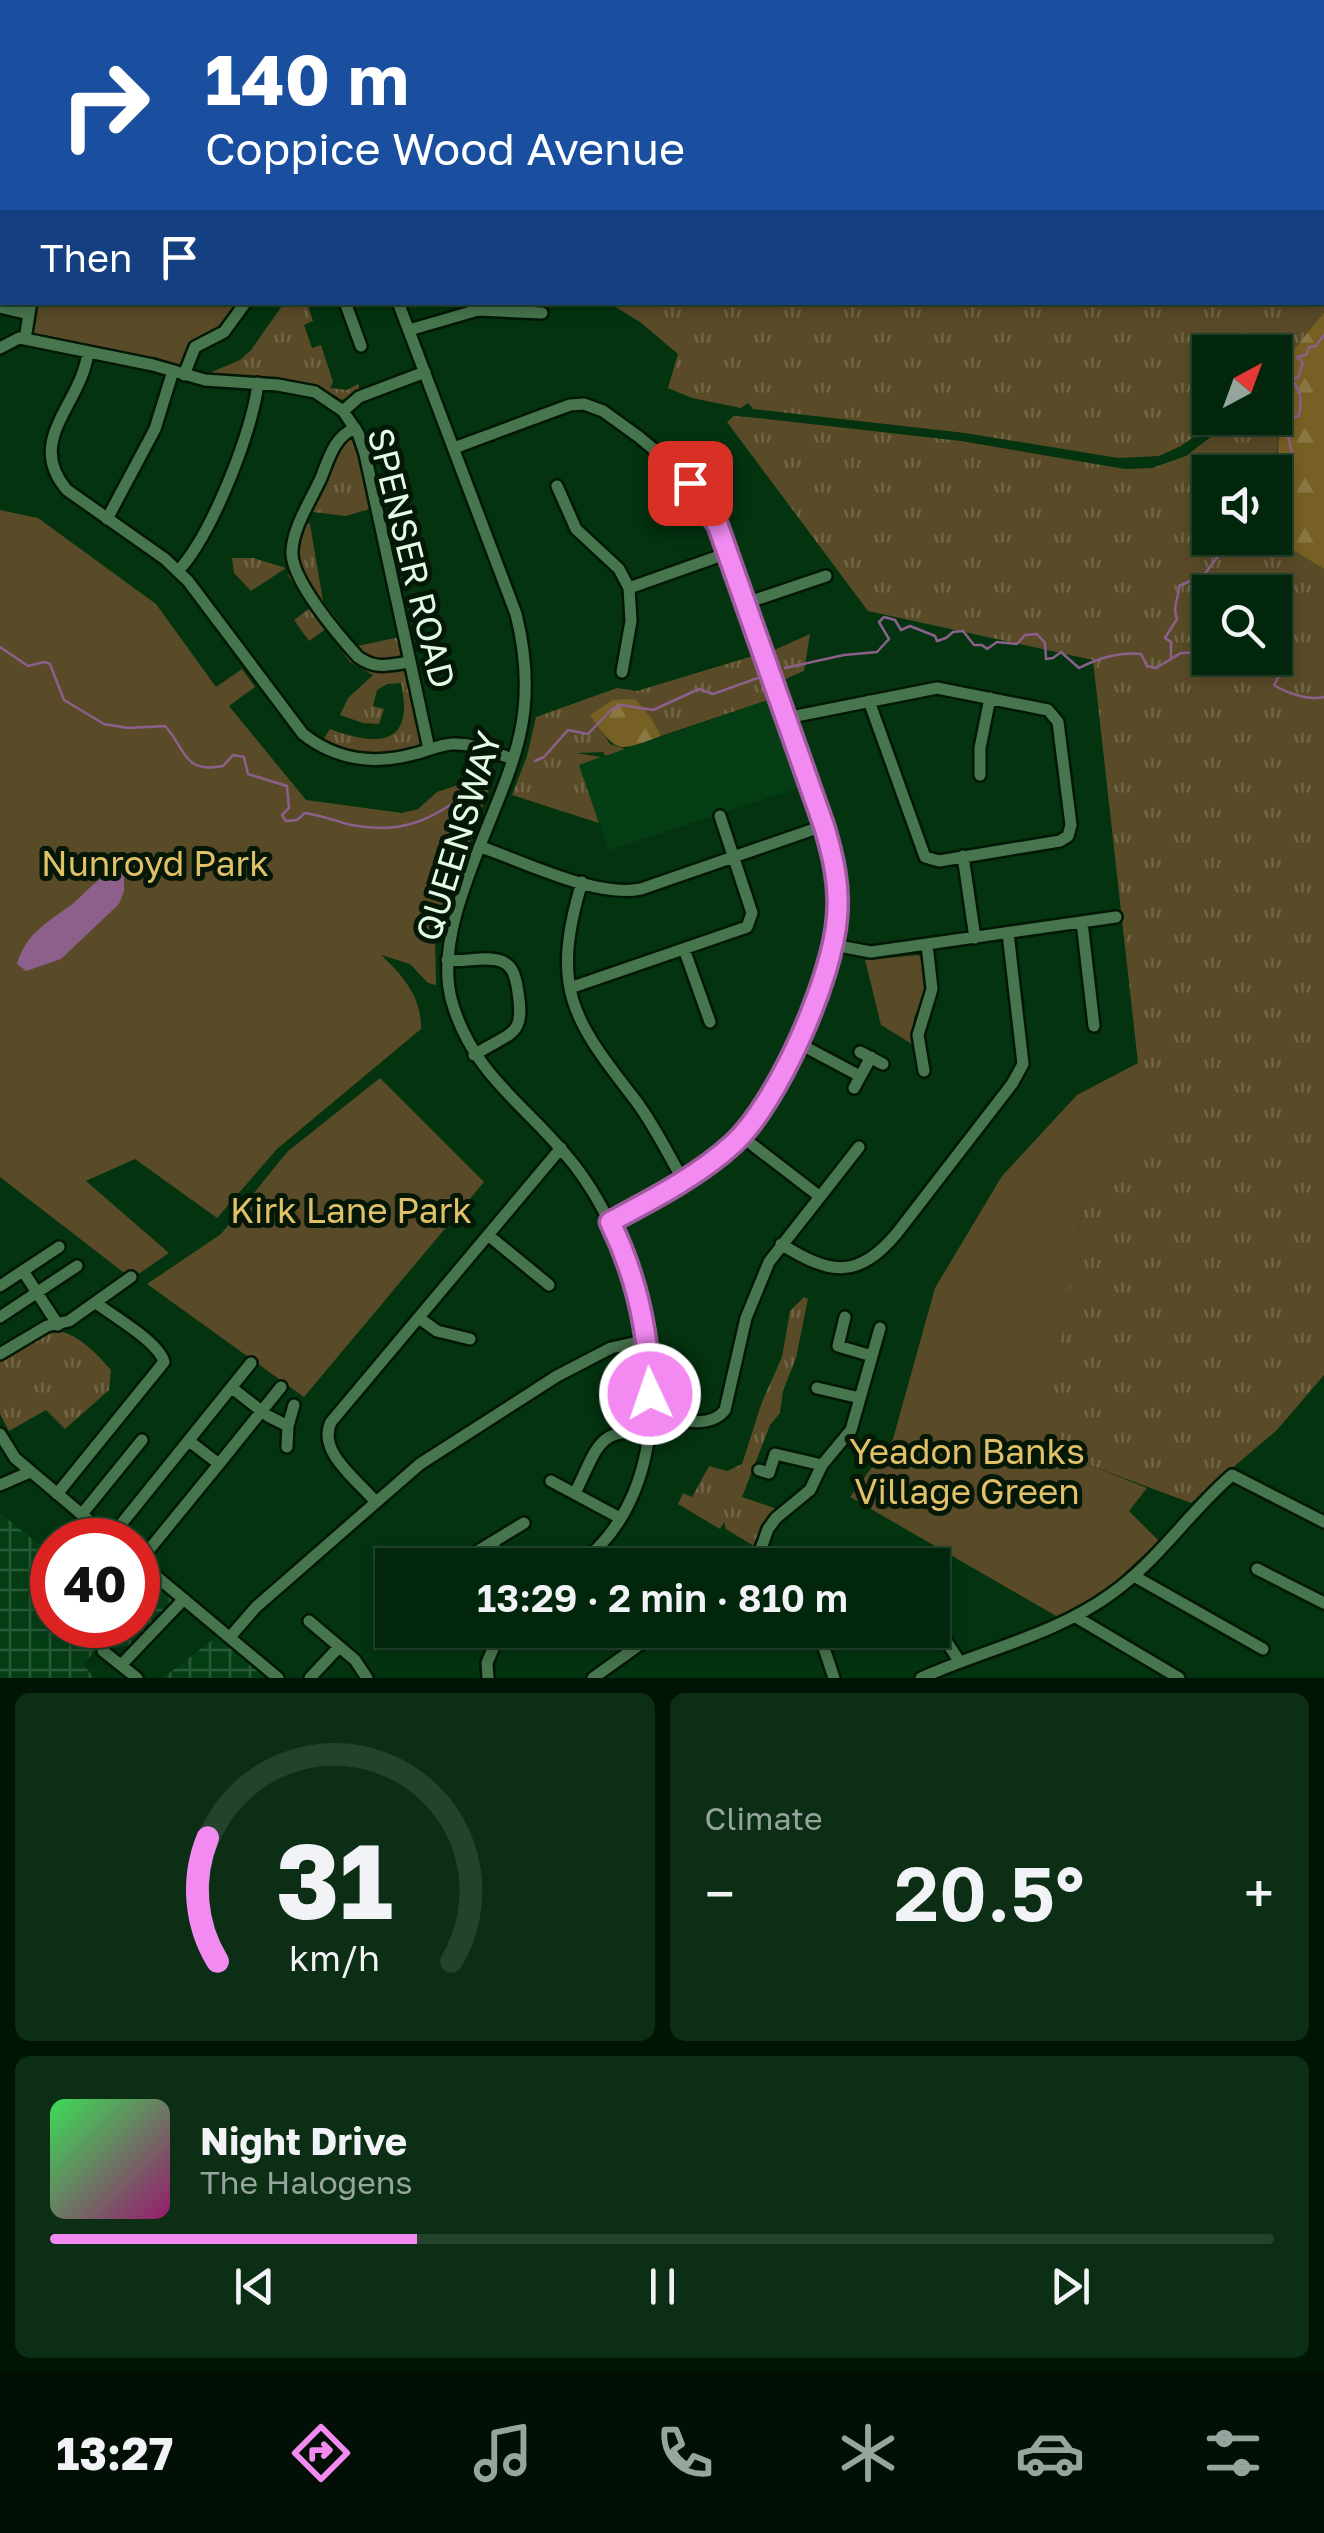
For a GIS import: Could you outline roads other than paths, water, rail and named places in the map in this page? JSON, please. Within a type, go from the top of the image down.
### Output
[{"type":"street","points":[[108,519],[179,373],[196,347],[224,332],[244,305]]},
{"type":"street","points":[[346,305],[361,346]]},
{"type":"street","name":"QUEENSWAY","points":[[399,305],[516,614],[522,645],[525,705],[512,759],[452,930],[447,960],[452,1004],[474,1055],[503,1092],[561,1148],[610,1222],[636,1284],[647,1340],[650,1415],[636,1481],[620,1518],[598,1548]]},
{"type":"street","points":[[409,330],[478,306],[542,312]]},
{"type":"street","points":[[0,307],[30,308],[25,339],[0,348]]},
{"type":"street","name":"SPENSER ROAD","points":[[25,339],[220,382],[315,392],[343,411],[365,454],[429,749]]},
{"type":"street","points":[[88,352],[52,441],[50,464],[67,490],[178,571],[292,722],[310,739],[335,752],[366,760],[401,757],[452,744],[476,746],[512,759]]},
{"type":"street","points":[[343,411],[358,397],[424,372]]},
{"type":"street","points":[[178,571],[196,546],[235,464],[254,410],[258,383]]},
{"type":"street","points":[[454,448],[570,405],[593,407],[639,437],[682,473],[708,508],[728,553],[824,826],[836,876],[838,912],[833,945],[796,1042],[767,1102],[742,1136],[683,1180],[610,1222]]},
{"type":"street","points":[[355,428],[340,438],[331,453],[294,542],[293,565],[358,657],[369,665],[383,667],[410,662]]},
{"type":"street","points":[[557,486],[576,529],[618,569],[629,588],[631,621],[622,672]]},
{"type":"street","points":[[629,588],[728,553]]},
{"type":"street","points":[[746,602],[826,576]]},
{"type":"street","points":[[786,718],[868,700],[937,688],[1041,708],[1056,716],[1071,830],[1060,841],[934,861],[922,854],[868,700]]},
{"type":"street","points":[[980,776],[980,748],[990,698]]},
{"type":"street","points":[[570,988],[747,927],[752,913],[720,816]]},
{"type":"street","points":[[481,847],[582,882],[630,891],[824,826]]},
{"type":"street","points":[[963,856],[975,938]]},
{"type":"street","points":[[582,882],[568,937],[570,988],[580,1022],[593,1046],[636,1102],[683,1180]]},
{"type":"street","points":[[833,945],[870,952],[1116,917]]},
{"type":"street","points":[[1082,922],[1094,1026]]},
{"type":"street","points":[[781,1244],[822,1267],[849,1267],[876,1256],[1012,1084],[1023,1064],[1008,933]]},
{"type":"street","points":[[924,1071],[918,1026],[933,983],[927,944]]},
{"type":"street","points":[[684,949],[710,1022]]},
{"type":"street","points":[[447,960],[497,960],[507,964],[516,978],[520,1024],[474,1055]]},
{"type":"street","points":[[796,1042],[857,1082],[871,1058]]},
{"type":"street","points":[[742,1136],[819,1196]]},
{"type":"street","points":[[650,1415],[698,1422],[711,1422],[719,1417],[746,1318],[768,1262],[859,1147]]},
{"type":"street","points":[[374,1500],[326,1445],[331,1422],[561,1148]]},
{"type":"street","points":[[488,1235],[549,1285]]},
{"type":"street","points":[[0,1286],[59,1246]]},
{"type":"street","points":[[0,1316],[77,1266]]},
{"type":"street","points":[[23,1271],[58,1324]]},
{"type":"street","points":[[0,1354],[47,1326],[69,1321],[130,1278]]},
{"type":"street","points":[[58,1494],[164,1362],[152,1345],[96,1303]]},
{"type":"street","points":[[845,1317],[838,1346],[872,1356]]},
{"type":"street","points":[[419,1318],[436,1332],[470,1339]]},
{"type":"street","points":[[761,1548],[776,1518],[803,1498],[822,1465],[851,1430],[880,1328]]},
{"type":"street","points":[[230,1638],[256,1607],[374,1500],[420,1464],[558,1376],[610,1348],[647,1340]]},
{"type":"street","points":[[128,1518],[252,1364]]},
{"type":"street","points":[[160,1535],[280,1387]]},
{"type":"street","points":[[232,1388],[288,1426]]},
{"type":"street","points":[[817,1388],[860,1398]]},
{"type":"street","points":[[287,1446],[294,1405]]},
{"type":"street","points":[[0,1434],[15,1458],[87,1518]]},
{"type":"street","points":[[578,1487],[597,1448],[610,1434],[647,1434]]},
{"type":"street","points":[[82,1514],[142,1440]]},
{"type":"street","points":[[190,1441],[219,1464]]},
{"type":"street","points":[[758,1470],[769,1472],[775,1454],[822,1465]]},
{"type":"street","points":[[0,1485],[30,1472]]},
{"type":"street","points":[[921,1678],[1076,1617],[1134,1576],[1203,1500],[1232,1475],[1324,1522]]},
{"type":"street","points":[[551,1482],[620,1518]]},
{"type":"street","points":[[483,1548],[524,1522]]},
{"type":"street","points":[[491,1543],[495,1548]]},
{"type":"street","points":[[1257,1569],[1322,1597]]},
{"type":"street","points":[[1134,1576],[1262,1649]]},
{"type":"street","points":[[160,1579],[278,1678]]},
{"type":"street","points":[[122,1664],[184,1598]]},
{"type":"street","points":[[1076,1617],[1179,1678]]},
{"type":"street","points":[[309,1621],[355,1660],[367,1678]]},
{"type":"street","points":[[950,1646],[960,1660]]},
{"type":"street","points":[[310,1678],[339,1647]]},
{"type":"street","points":[[488,1678],[487,1664],[494,1648]]},
{"type":"street","points":[[593,1678],[635,1648]]},
{"type":"street","points":[[824,1648],[834,1678]]},
{"type":"street","points":[[103,1651],[137,1678]]},
{"type":"waterway","points":[[1290,455],[1290,417],[1299,416],[1301,401],[1290,378],[1298,378],[1303,363],[1297,357],[1306,355],[1309,347],[1316,346],[1324,335]]},
{"type":"waterway","points":[[1171,659],[1171,642],[1165,638],[1177,619],[1179,586],[1204,575],[1219,555]]},
{"type":"waterway","points":[[785,668],[877,652],[889,639],[879,622],[884,617],[895,620],[901,630],[910,626],[935,636],[937,641],[963,631],[974,645],[987,649],[997,642],[1017,644],[1025,635],[1037,634],[1045,643],[1046,659],[1061,652],[1079,668],[1109,656],[1133,654],[1141,654],[1147,666],[1156,668],[1181,653],[1192,653]]},
{"type":"waterway","points":[[0,647],[28,666],[50,664],[64,700],[104,724],[128,728],[165,726],[192,763],[200,766],[223,766],[233,755],[244,757],[248,774],[287,786],[289,808],[282,815],[286,821],[297,820],[305,813],[372,828],[406,825],[435,814],[482,783]]},
{"type":"waterway","points":[[1278,675],[1274,685],[1285,691],[1324,697]]},
{"type":"waterway","points":[[535,761],[544,757],[568,730],[588,734],[621,705],[653,710],[699,689],[713,694],[758,678]]},
{"type":"park label","name":"Nunroyd Park","points":[[155,863]]},
{"type":"park label","name":"Kirk Lane Park","points":[[351,1210]]},
{"type":"park label","name":"Yeadon Banks Village Green","points":[[967,1471]]}]
